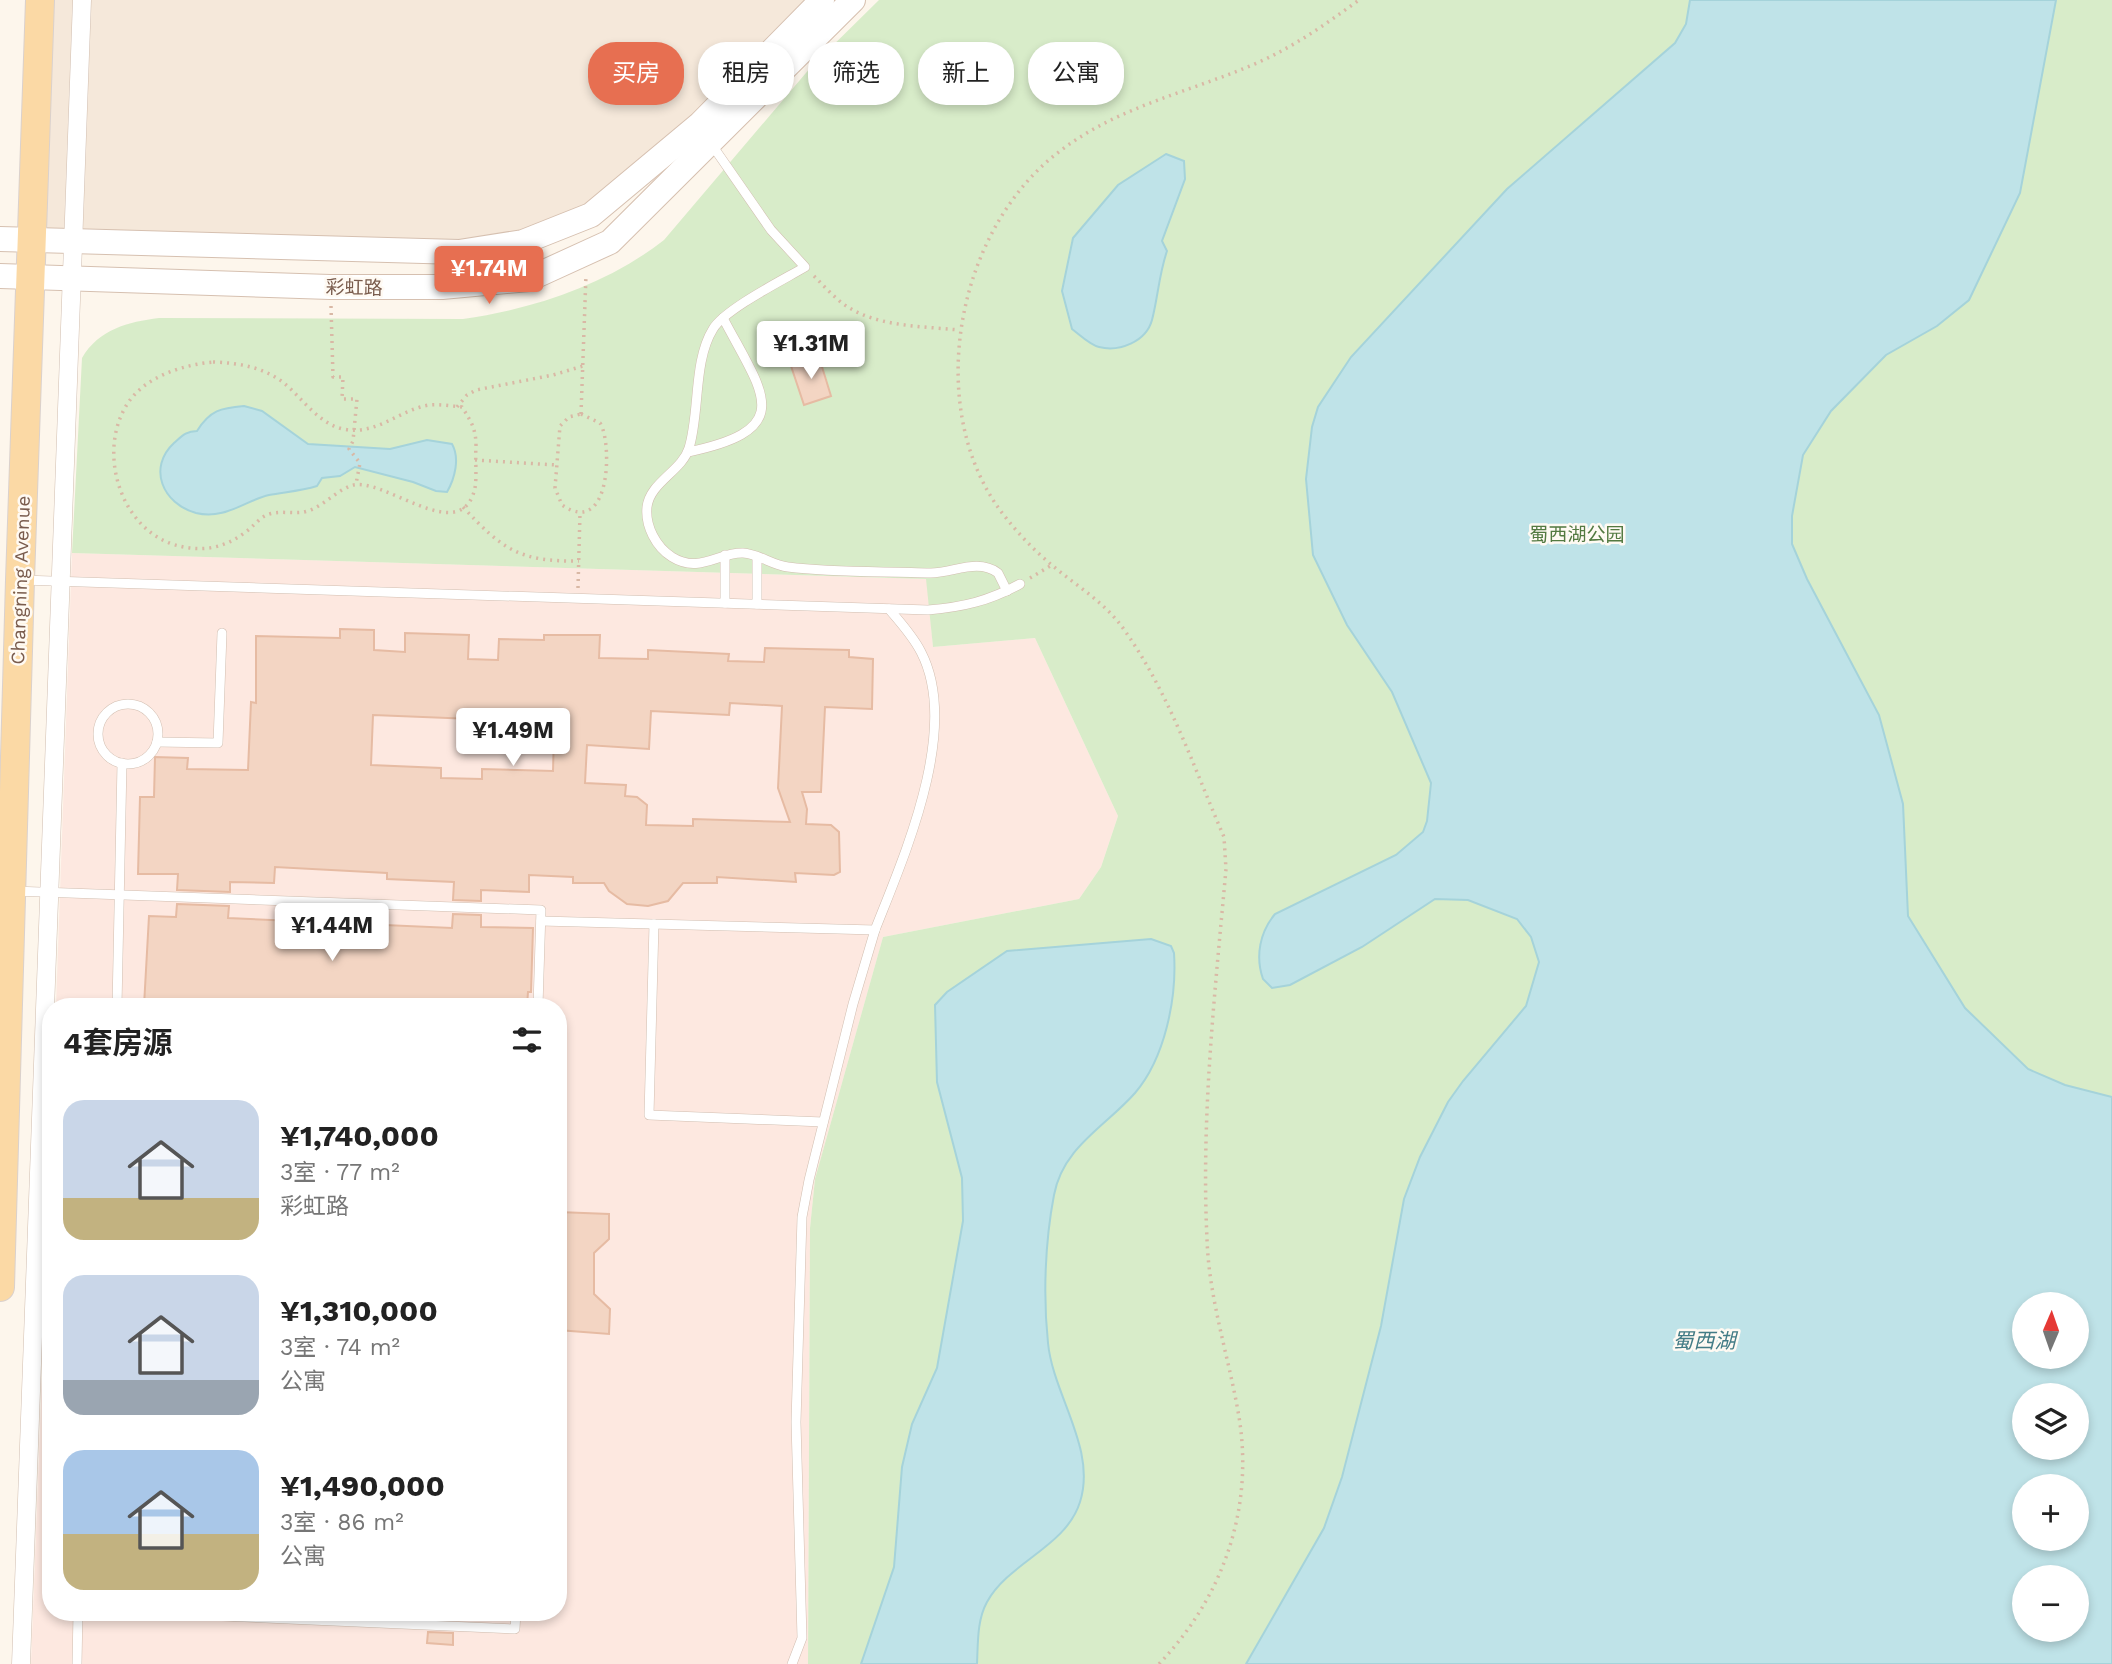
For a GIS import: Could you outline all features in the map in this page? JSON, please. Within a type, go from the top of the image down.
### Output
[{"type":"main road","name":"Changning Avenue","points":[[0,1287],[40,0]]},
{"type":"main road","name":"彩虹路","points":[[0,239],[459,252],[523,242],[591,215],[700,124],[822,0]]},
{"type":"main road","name":"彩虹路","points":[[0,276],[442,288],[529,279],[610,242],[853,0]]},
{"type":"street","points":[[45,998],[82,0]]},
{"type":"street","points":[[21,1664],[42,1085]]},
{"type":"lane","points":[[711,143],[771,230],[805,267],[723,318],[709,337],[688,452],[651,494],[647,508],[648,524],[658,543],[674,559],[706,563],[725,555],[741,553],[790,568],[939,573],[982,567],[995,570],[1007,591]]},
{"type":"lane","points":[[688,452],[723,444],[747,434],[756,425],[762,408],[758,384],[723,318]]},
{"type":"lane","points":[[725,555],[726,603]]},
{"type":"lane","points":[[757,557],[757,604]]},
{"type":"lane","points":[[20,580],[928,610],[967,607],[1020,584]]},
{"type":"lane","points":[[792,1664],[802,1638],[796,1422],[802,1217],[823,1122],[875,930],[924,798],[931,748],[932,691],[928,670],[921,652],[889,609]]},
{"type":"lane","points":[[157,742],[218,743],[222,633]]},
{"type":"lane","points":[[132,703],[142,707],[156,722],[157,742],[145,759],[136,763],[122,763],[107,757],[97,737],[102,716],[110,708],[132,703]]},
{"type":"lane","points":[[117,998],[122,763]]},
{"type":"lane","points":[[11,891],[541,910],[538,998]]},
{"type":"lane","points":[[541,921],[875,930]]},
{"type":"lane","points":[[654,924],[649,1115],[823,1122]]},
{"type":"lane","points":[[77,1664],[78,1621]]},
{"type":"lane","points":[[334,1621],[515,1629],[515,1621]]},
{"type":"path","points":[[1159,1664],[1203,1610],[1228,1558],[1241,1502],[1243,1458],[1239,1417],[1214,1303],[1207,1240],[1208,1069],[1226,869],[1224,837],[1143,657],[1122,627],[1088,591],[1052,565],[995,503],[977,469],[960,411],[959,330],[971,280],[994,230],[1026,184],[1056,153],[1089,130],[1135,108],[1256,63],[1305,40],[1359,0]]},
{"type":"path","points":[[581,414],[586,252]]},
{"type":"path","points":[[805,267],[842,303],[864,315],[897,324],[959,330]]},
{"type":"path","points":[[330,287],[333,377],[343,377],[342,399],[357,399],[353,441],[349,449],[360,463],[356,470],[356,484]]},
{"type":"path","points":[[240,363],[265,371],[283,383],[320,417],[343,429],[381,426],[429,405],[457,407],[461,407],[476,430],[475,487],[463,507],[453,512],[438,512],[370,485],[356,484],[304,512],[270,513],[225,545],[192,548],[150,534],[136,521],[120,490],[116,454],[121,418],[133,397],[170,371],[191,364],[240,363]]},
{"type":"path","points":[[457,407],[467,395],[476,390],[553,375],[583,366]]},
{"type":"path","points":[[581,414],[596,419],[602,425],[605,448],[601,499],[592,509],[580,513],[568,509],[558,500],[556,465],[560,426],[569,417],[581,414]]},
{"type":"path","points":[[475,460],[556,465]]},
{"type":"path","points":[[463,507],[495,541],[512,551],[551,562],[579,561]]},
{"type":"path","points":[[578,598],[580,513]]},
{"type":"path","points":[[1020,584],[1052,565]]},
{"type":"shaded area","points":[[40,0],[822,0],[777,42],[698,42],[698,105],[709,105],[591,215],[523,242],[32,240]]},
{"type":"shaded area","points":[[72,553],[927,579],[933,647],[1035,638],[1118,816],[1101,867],[1079,899],[883,937],[815,1179],[810,1228],[808,1664],[31,1664],[42,1374],[42,1621],[567,1621],[567,998],[56,998]]},
{"type":"green space","name":"蜀西湖公园","points":[[879,0],[2112,0],[2112,1664],[808,1664],[810,1228],[815,1179],[883,937],[1079,899],[1101,867],[1118,816],[1035,638],[933,647],[926,579],[72,553],[82,358],[97,340],[106,334],[125,325],[159,318],[463,319],[516,309],[569,292],[619,270],[664,240],[779,105],[794,105],[794,87],[808,71],[808,105],[904,105],[904,42],[836,42]]},
{"type":"water","name":"蜀西湖","points":[[1690,0],[2056,0],[2020,193],[1969,300],[1937,326],[1886,355],[1831,411],[1803,455],[1792,516],[1792,544],[1807,579],[1879,715],[1903,804],[1908,916],[1965,1008],[2028,1069],[2065,1085],[2112,1097],[2112,1664],[1246,1664],[1324,1528],[1342,1477],[1381,1326],[1404,1199],[1420,1157],[1448,1102],[1526,1006],[1539,962],[1531,937],[1517,919],[1468,900],[1435,899],[1362,947],[1290,985],[1272,988],[1263,979],[1259,962],[1260,945],[1275,914],[1396,855],[1423,832],[1427,821],[1431,783],[1392,692],[1347,625],[1313,555],[1306,479],[1312,427],[1318,407],[1351,357],[1507,189],[1675,43],[1686,24]]},
{"type":"water","points":[[1166,154],[1184,161],[1185,179],[1162,241],[1167,251],[1152,320],[1144,334],[1131,344],[1115,348],[1096,346],[1072,329],[1062,291],[1073,238],[1118,185]]},
{"type":"water","points":[[244,406],[262,411],[308,444],[390,449],[427,440],[452,444],[456,468],[452,481],[447,492],[436,491],[355,467],[340,476],[322,478],[317,486],[269,495],[225,512],[206,514],[184,508],[175,502],[162,484],[161,463],[166,453],[184,434],[197,431],[212,414],[222,409]]},
{"type":"water","points":[[1151,939],[1171,946],[1174,953],[1171,1008],[1161,1045],[1154,1063],[1135,1093],[1087,1139],[1066,1164],[1054,1195],[1049,1231],[1045,1288],[1048,1343],[1052,1363],[1079,1442],[1084,1482],[1080,1502],[1063,1531],[1009,1576],[987,1602],[980,1624],[977,1664],[861,1664],[894,1567],[902,1467],[912,1424],[937,1368],[963,1221],[962,1178],[937,1082],[935,1005],[947,992],[1007,951]]},
{"type":"building","points":[[819,357],[831,396],[804,405],[791,366]]},
{"type":"building","points":[[340,629],[374,630],[374,650],[405,652],[405,633],[469,635],[468,659],[498,660],[499,639],[544,640],[544,635],[600,635],[599,658],[648,659],[648,650],[729,654],[728,661],[764,662],[765,648],[849,650],[849,657],[873,659],[872,709],[825,707],[821,792],[802,792],[807,809],[806,824],[831,825],[839,832],[840,872],[834,875],[795,873],[796,882],[717,877],[717,883],[683,883],[668,901],[648,906],[627,904],[609,891],[604,883],[573,883],[573,877],[529,875],[529,892],[481,890],[481,901],[453,900],[454,882],[387,879],[387,873],[275,867],[274,883],[230,882],[230,892],[177,890],[178,874],[138,874],[140,797],[154,797],[155,757],[188,758],[187,769],[248,770],[251,702],[256,703],[256,636],[340,638]],"holes":[[[730,703],[782,706],[778,788],[790,822],[693,819],[693,826],[646,825],[647,805],[637,797],[625,796],[626,785],[585,783],[587,745],[649,749],[651,711],[729,715]],[[373,715],[550,722],[549,733],[554,733],[553,771],[482,769],[482,779],[441,778],[441,768],[371,765]]]},
{"type":"building","points":[[177,904],[229,906],[228,918],[452,928],[453,914],[481,915],[481,927],[533,928],[531,992],[528,992],[528,998],[144,998],[149,916],[176,917]]},
{"type":"building","points":[[567,1212],[609,1214],[609,1239],[594,1253],[594,1294],[610,1309],[609,1334],[567,1331]]},
{"type":"building","points":[[428,1632],[453,1633],[453,1645],[427,1643]]}]
